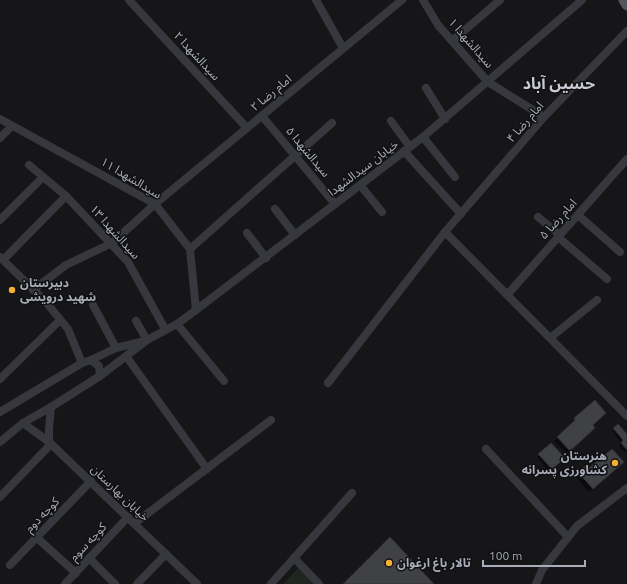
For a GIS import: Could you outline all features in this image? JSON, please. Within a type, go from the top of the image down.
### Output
[{"type":"main road","points":[[624,0],[627,5]]},
{"type":"street","name":"سیدالشهدا ۲","points":[[129,0],[247,128]]},
{"type":"street","points":[[316,0],[343,48]]},
{"type":"street","name":"امام رضا ۲","points":[[33,290],[66,265],[112,243],[155,204],[402,0]]},
{"type":"street","name":"سیدالشهدا ۱","points":[[423,0],[438,25],[488,82]]},
{"type":"street","points":[[452,41],[500,0]]},
{"type":"street","name":"خیابان سیدالشهدا","points":[[147,340],[177,324],[266,258],[423,137],[582,0]]},
{"type":"street","name":"امام رضا ۴","points":[[328,382],[445,232],[544,117],[627,31]]},
{"type":"street","points":[[488,82],[544,117]]},
{"type":"street","points":[[426,88],[445,119]]},
{"type":"street","name":"سیدالشهدا ۵","points":[[262,116],[335,204]]},
{"type":"street","name":"سیدالشهدا ۱۱","points":[[0,119],[155,204],[190,249]]},
{"type":"street","points":[[392,121],[407,149],[461,214]]},
{"type":"street","points":[[196,310],[190,249],[332,123]]},
{"type":"street","points":[[0,138],[12,126]]},
{"type":"street","points":[[423,137],[455,177]]},
{"type":"street","name":"امام رضا ۵","points":[[507,295],[627,159]]},
{"type":"street","name":"سیدالشهدا ۱۳","points":[[29,165],[66,196],[112,243],[128,262],[165,330]]},
{"type":"street","points":[[0,220],[43,177]]},
{"type":"street","points":[[360,185],[382,212]]},
{"type":"street","points":[[66,196],[2,259],[45,301],[68,329],[82,363]]},
{"type":"street","points":[[275,209],[295,235]]},
{"type":"street","points":[[578,215],[620,252]]},
{"type":"street","points":[[538,217],[607,279]]},
{"type":"street","points":[[445,232],[627,416]]},
{"type":"street","points":[[247,233],[266,258]]},
{"type":"street","points":[[550,338],[597,300]]},
{"type":"street","points":[[93,305],[116,348]]},
{"type":"street","points":[[0,379],[60,320]]},
{"type":"street","points":[[136,321],[147,340]]},
{"type":"street","points":[[177,324],[224,381]]},
{"type":"street","points":[[0,412],[82,363],[116,348],[147,340]]},
{"type":"street","points":[[0,442],[23,423],[100,376],[147,340]]},
{"type":"street","points":[[126,356],[207,468]]},
{"type":"street","points":[[91,360],[100,366],[100,376]]},
{"type":"street","points":[[0,497],[50,443],[48,429],[51,407]]},
{"type":"street","name":"کوچه سوم","points":[[65,584],[89,558],[131,520],[207,468],[272,420]]},
{"type":"street","name":"خیابان بهارستان","points":[[23,423],[50,443],[197,584]]},
{"type":"street","points":[[486,449],[568,537]]},
{"type":"street","name":"کوچه دوم","points":[[10,565],[91,481]]},
{"type":"street","points":[[536,584],[542,570],[577,526],[627,488]]},
{"type":"street","points":[[271,584],[352,493]]},
{"type":"street","points":[[36,537],[76,573]]},
{"type":"street","points":[[137,584],[166,554]]},
{"type":"street","points":[[89,558],[115,584]]},
{"type":"street","points":[[294,558],[319,584]]},
{"type":"shaded area","points":[[298,568],[313,584],[283,584]]},
{"type":"building","points":[[595,400],[606,413],[593,425],[595,428],[570,451],[557,437],[575,420],[574,418]]},
{"type":"building","points":[[618,424],[627,434],[627,450],[621,443],[623,440],[613,428]]},
{"type":"building","points":[[551,443],[565,458],[552,469],[538,454]]},
{"type":"building","points":[[612,449],[624,462],[593,489],[578,472],[585,466],[588,469]]},
{"type":"building","name":"تالار باغ ارغوان","points":[[390,537],[434,584],[343,584]]},
{"type":"place","name":"دبیرستان شهید درویشی","points":[[12,290]]},
{"type":"place","name":"هنرستان کشاورزی پسرانه","points":[[615,463]]},
{"type":"place","name":"تالار باغ ارغوان","points":[[389,563]]},
{"type":"district","name":"حسین آباد","points":[[559,83]]}]
